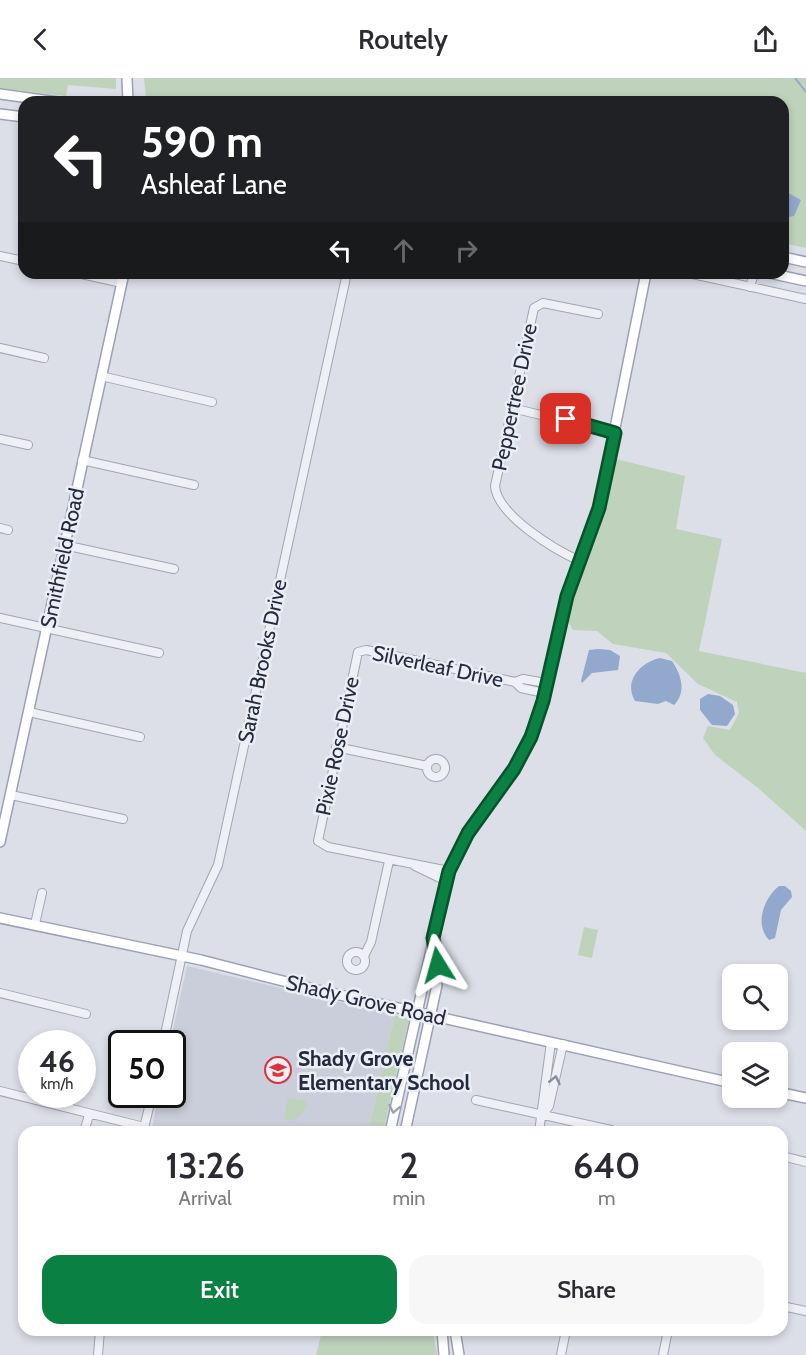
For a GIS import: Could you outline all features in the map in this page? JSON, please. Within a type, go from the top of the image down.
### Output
[{"type":"main road","points":[[127,78],[128,96]]},
{"type":"main road","points":[[0,94],[18,96]]},
{"type":"main road","points":[[0,114],[18,116]]},
{"type":"main road","points":[[789,258],[806,262]]},
{"type":"main road","points":[[789,277],[806,281]]},
{"type":"main road","name":"Smithfield Road","points":[[0,842],[123,279]]},
{"type":"main road","points":[[391,1126],[448,876],[468,833],[522,755],[538,718],[564,607],[599,508],[645,279]]},
{"type":"main road","name":"Shady Grove Road","points":[[0,918],[181,956],[318,990],[722,1081]]},
{"type":"main road","points":[[406,1126],[439,975],[433,938]]},
{"type":"main road","points":[[788,1094],[806,1098]]},
{"type":"main road","points":[[442,1336],[444,1355]]},
{"type":"main road","points":[[456,1336],[459,1355]]},
{"type":"street","points":[[0,256],[18,260]]},
{"type":"street","name":"Sarah Brooks Drive","points":[[166,1030],[181,956],[194,914],[212,883],[218,865],[346,279]]},
{"type":"street","points":[[715,279],[806,299]]},
{"type":"street","points":[[750,287],[752,279]]},
{"type":"street","name":"Peppertree Drive","points":[[580,561],[550,547],[504,506],[497,497],[496,482],[533,309],[540,303],[598,314]]},
{"type":"street","points":[[0,348],[44,357]]},
{"type":"street","points":[[101,376],[212,402]]},
{"type":"street","points":[[512,408],[615,433]]},
{"type":"street","points":[[0,439],[28,445]]},
{"type":"street","points":[[82,460],[194,485]]},
{"type":"street","points":[[64,545],[174,569]]},
{"type":"street","points":[[0,618],[159,653]]},
{"type":"street","name":"Silverleaf Drive","points":[[362,650],[515,682],[521,687],[545,688]]},
{"type":"street","name":"Pixie Rose Drive","points":[[362,650],[356,658],[318,831],[320,843],[389,861]]},
{"type":"street","points":[[29,712],[140,737]]},
{"type":"street","points":[[336,747],[427,766]]},
{"type":"street","points":[[10,795],[123,819]]},
{"type":"street","points":[[364,956],[371,942],[389,861],[448,876]]},
{"type":"street","points":[[35,924],[42,893]]},
{"type":"street","points":[[0,993],[86,1014]]},
{"type":"street","points":[[543,1114],[541,1105],[551,1042]]},
{"type":"street","points":[[540,1126],[543,1114],[549,1106],[563,1044]]},
{"type":"street","points":[[0,1091],[130,1126]]},
{"type":"street","points":[[476,1100],[594,1126]]},
{"type":"street","points":[[145,1126],[149,1108]]},
{"type":"street","points":[[86,1126],[89,1114]]},
{"type":"street","points":[[788,1158],[806,1162]]},
{"type":"street","points":[[788,1307],[806,1311]]},
{"type":"street","points":[[98,1355],[100,1336]]},
{"type":"street","points":[[561,1355],[564,1336]]},
{"type":"street","points":[[663,1355],[667,1336]]},
{"type":"shaded area","name":"Shady Grove Elementary School","points":[[187,966],[395,1015],[369,1126],[152,1126],[156,1108],[186,1108],[186,1030],[173,1030]]},
{"type":"green space","points":[[0,78],[116,78],[116,89],[68,85],[66,96],[0,88]]},
{"type":"green space","points":[[144,78],[806,78],[806,248],[789,244],[789,96],[146,96]]},
{"type":"green space","points":[[616,459],[685,476],[676,529],[722,539],[699,651],[806,673],[806,831],[758,788],[715,755],[703,738],[708,726],[730,730],[739,713],[737,702],[698,684],[666,653],[613,644],[597,631],[573,630],[568,621],[581,572],[605,513]]},
{"type":"green space","points":[[584,927],[598,930],[592,958],[578,955]]},
{"type":"green space","points":[[395,1015],[409,1019],[384,1126],[369,1126]]},
{"type":"green space","points":[[288,1098],[306,1101],[304,1110],[293,1121],[284,1119]]},
{"type":"green space","points":[[321,1336],[434,1336],[437,1355],[316,1355]]},
{"type":"water","points":[[789,193],[801,200],[794,216],[789,217]]},
{"type":"water","points":[[589,650],[610,650],[620,656],[618,670],[592,673],[582,683]]},
{"type":"water","points":[[660,658],[672,661],[678,672],[681,689],[678,700],[674,705],[666,701],[658,704],[635,701],[631,686],[636,673],[646,664]]},
{"type":"water","points":[[708,694],[720,696],[733,705],[735,714],[727,726],[712,725],[700,710],[700,699]]},
{"type":"water","points":[[779,886],[785,886],[791,891],[792,897],[781,910],[775,938],[769,940],[762,926],[763,912],[769,897]]},
{"type":"waterway","points":[[795,78],[806,92]]},
{"type":"place","name":"Shady Grove Elementary School","points":[[278,1070]]},
{"type":"route","points":[[438,965],[433,938],[449,871],[468,833],[514,769],[531,737],[543,701],[567,596],[599,508],[615,433],[566,419]]}]
